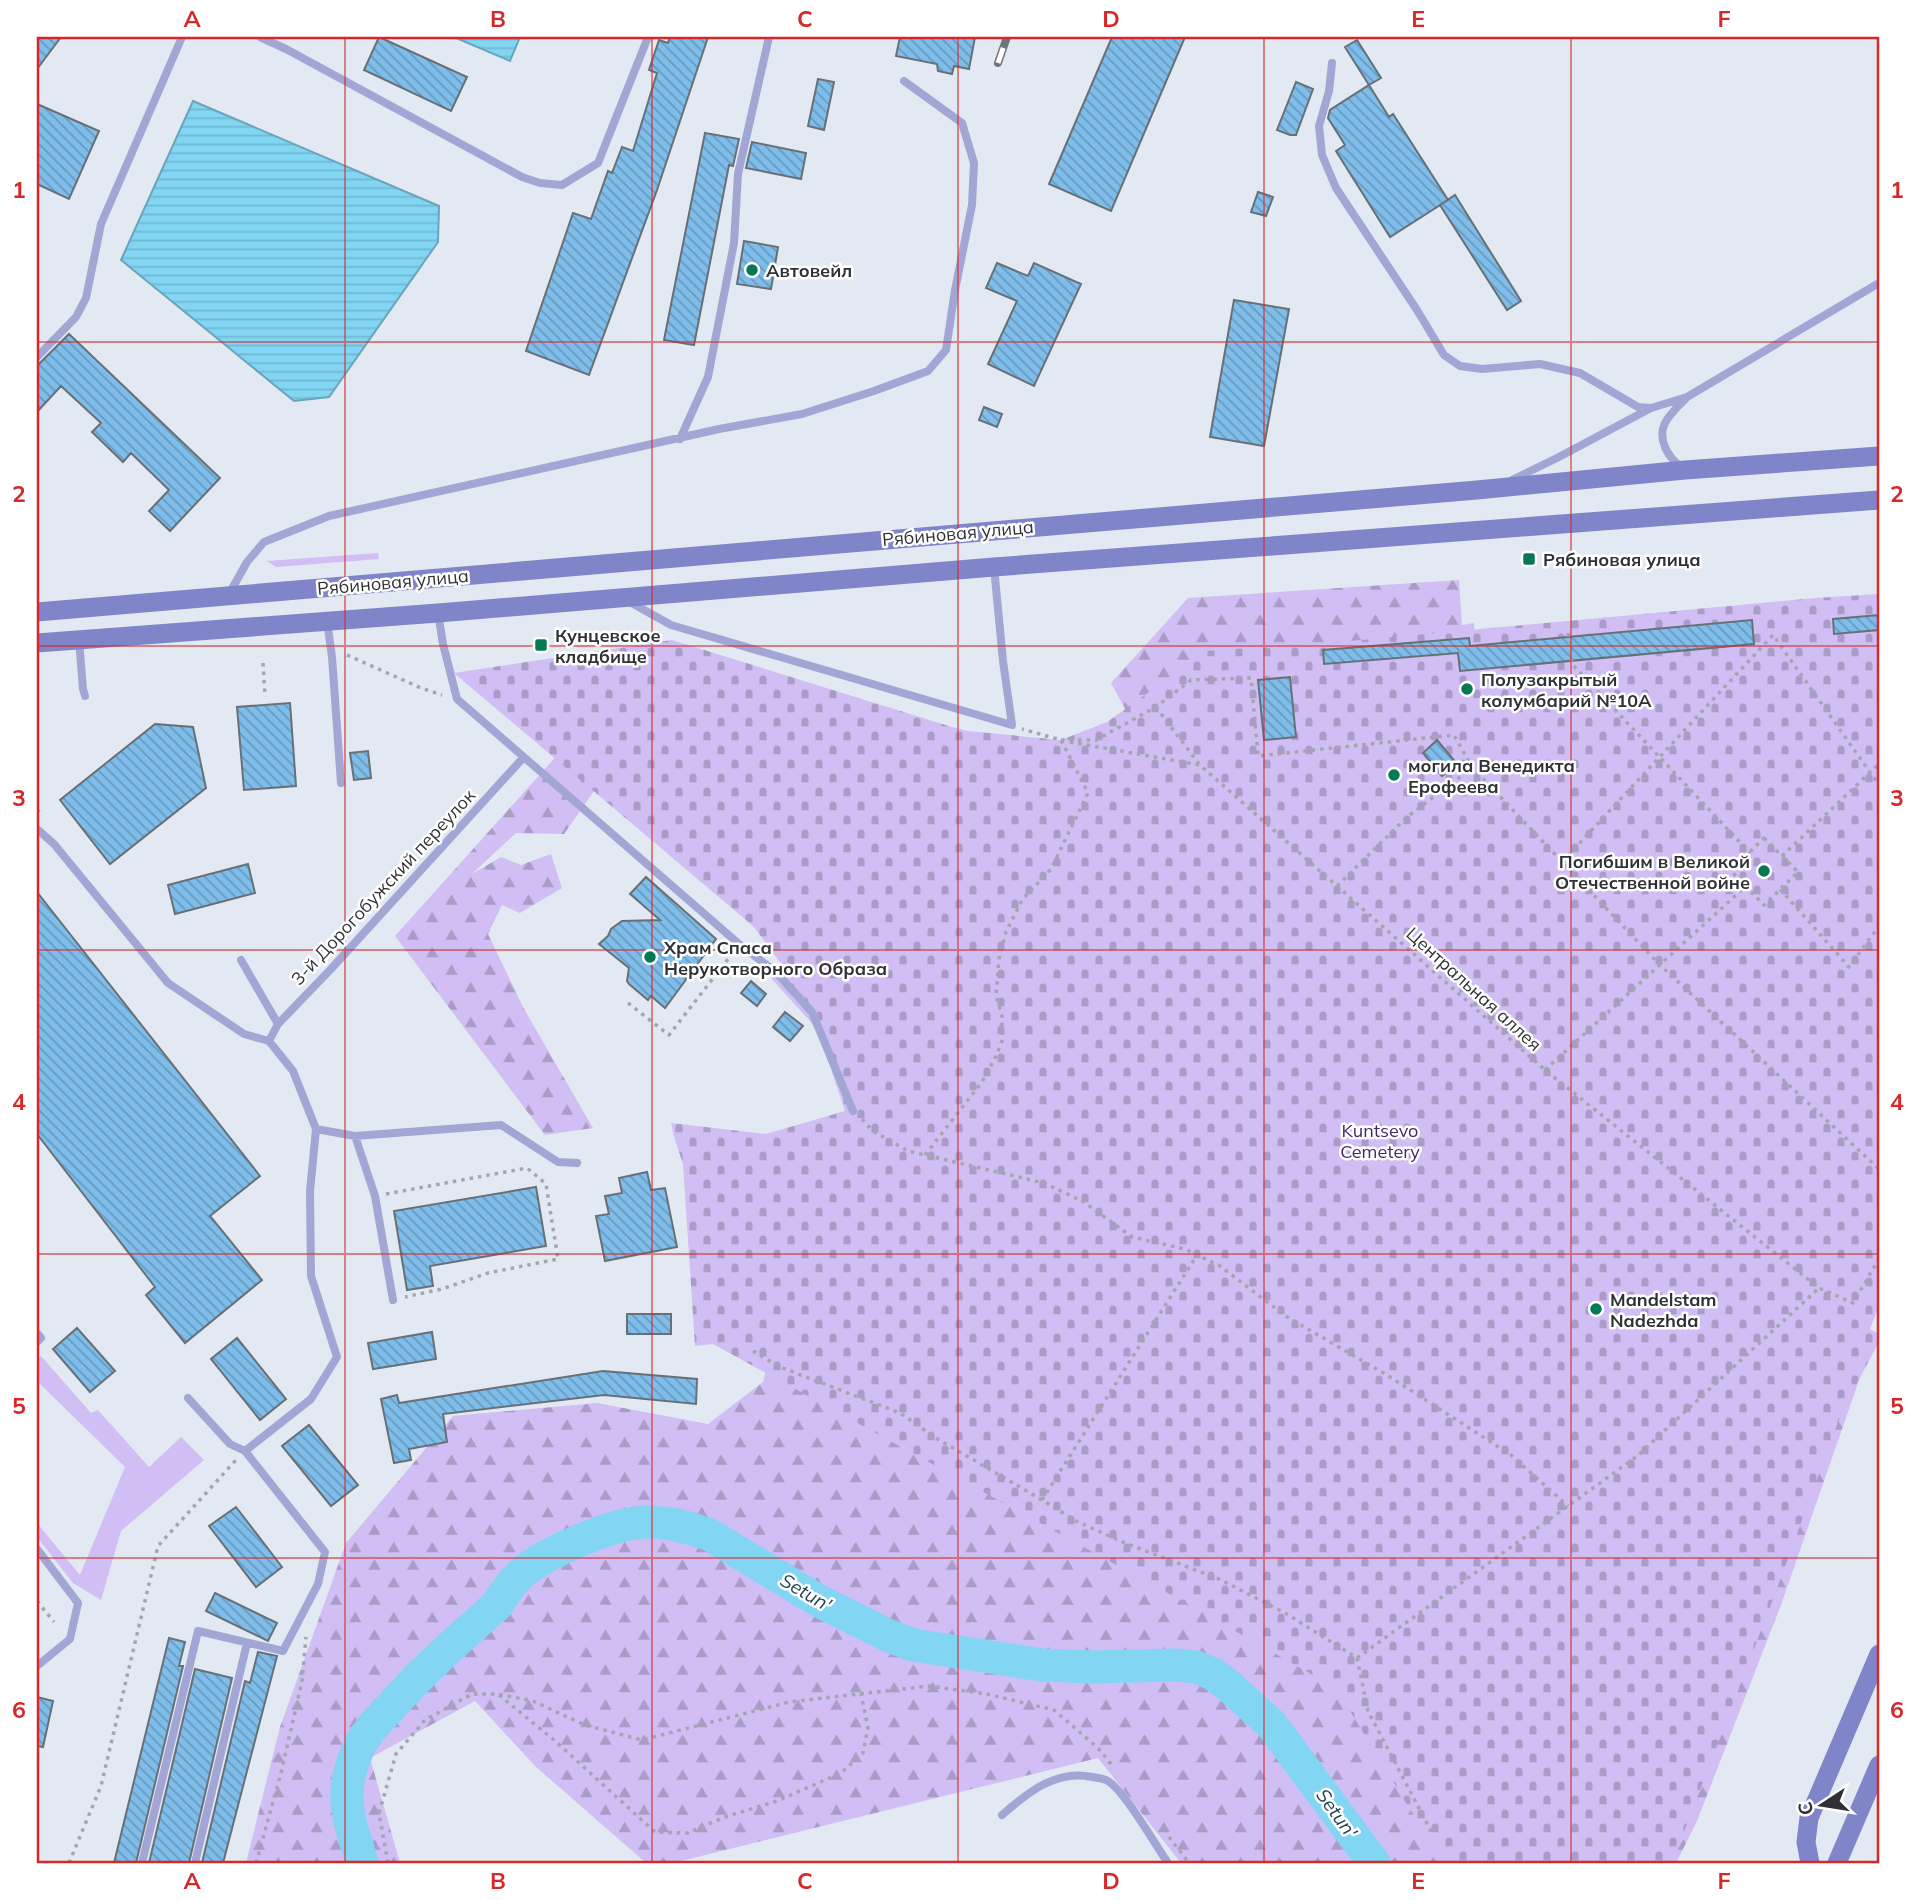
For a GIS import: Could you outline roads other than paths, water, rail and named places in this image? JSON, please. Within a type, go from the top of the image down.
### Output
[{"type":"main road","name":"Рябиновая улица","points":[[37,612],[1685,470],[1879,456]]},
{"type":"main road","name":"Рябиновая улица","points":[[37,643],[1879,500]]},
{"type":"main road","points":[[1810,1863],[1806,1830],[1879,1654]]},
{"type":"main road","points":[[1837,1863],[1879,1765]]},
{"type":"lane","points":[[37,358],[76,317],[86,298],[101,224],[182,37]]},
{"type":"lane","points":[[260,37],[522,177],[540,183],[562,185],[598,163],[648,37]]},
{"type":"lane","points":[[680,439],[708,377],[734,243],[738,174],[769,37]]},
{"type":"lane","points":[[1332,62],[1329,91],[1319,126],[1322,155],[1336,188],[1444,355],[1460,366],[1482,369],[1540,364],[1580,373],[1638,407],[1651,408]]},
{"type":"lane","points":[[228,596],[247,562],[264,542],[329,516],[719,429],[802,414],[928,371],[946,350],[972,205],[974,163],[962,123],[904,81]]},
{"type":"lane","points":[[1496,487],[1651,408],[1687,397],[1879,283]]},
{"type":"lane","points":[[1685,470],[1673,461],[1663,444],[1664,424],[1687,397]]},
{"type":"lane","points":[[621,597],[671,625],[1012,726],[994,567]]},
{"type":"lane","points":[[438,613],[457,699],[740,944],[776,972],[812,1012],[853,1111]]},
{"type":"lane","points":[[327,621],[341,783]]},
{"type":"lane","points":[[79,640],[85,696]]},
{"type":"lane","name":"3-й Дорогобужский переулок","points":[[270,1041],[278,1024],[523,758]]},
{"type":"lane","points":[[37,829],[54,844],[168,983],[244,1034],[270,1041],[293,1071],[316,1129],[310,1191],[311,1276],[337,1357],[311,1399],[245,1451]]},
{"type":"lane","points":[[241,960],[278,1024]]},
{"type":"lane","points":[[316,1129],[355,1136],[501,1125],[558,1161],[577,1163]]},
{"type":"lane","points":[[355,1136],[375,1196],[393,1300]]},
{"type":"lane","points":[[37,1333],[41,1338],[37,1342]]},
{"type":"lane","points":[[142,1863],[198,1631],[283,1651],[318,1584],[325,1552],[245,1451],[230,1444],[188,1398]]},
{"type":"lane","points":[[37,1549],[78,1603],[70,1639],[37,1666]]},
{"type":"lane","points":[[195,1863],[247,1643]]},
{"type":"lane","points":[[1002,1815],[1030,1791],[1057,1778],[1083,1775],[1107,1780],[1123,1797],[1168,1863]]},
{"type":"water","points":[[454,37],[520,37],[510,61]]},
{"type":"water","points":[[193,101],[439,206],[438,242],[329,397],[294,401],[121,260]]},
{"type":"waterway","name":"Setun'","points":[[362,1863],[349,1818],[347,1790],[356,1754],[373,1726],[427,1669],[497,1605],[515,1580],[528,1568],[585,1538],[634,1523],[647,1522],[679,1526],[710,1535],[819,1601],[913,1645],[1042,1665],[1174,1665],[1196,1667],[1213,1674],[1271,1724],[1374,1863]]},
{"type":"railway","points":[[998,63],[1007,37]]},
{"type":"place","name":"Автовейл","points":[[752,270]]},
{"type":"place","name":"Рябиновая улица","points":[[1529,559]]},
{"type":"place","name":"Кунцевское кладбище","points":[[541,645]]},
{"type":"place","name":"Полузакрытый колумбарий №10А","points":[[1467,689]]},
{"type":"place","name":"могила Венедикта Ерофеева","points":[[1394,775]]},
{"type":"place","name":"Погибшим в Великой Отечественной войне","points":[[1764,871]]},
{"type":"place","name":"Храм Спаса Нерукотворного Образа","points":[[650,957]]},
{"type":"place","name":"Mandelstam Nadezhda","points":[[1596,1309]]},
{"type":"park label","name":"Kuntsevo Cemetery","points":[[1380,1140]]}]
